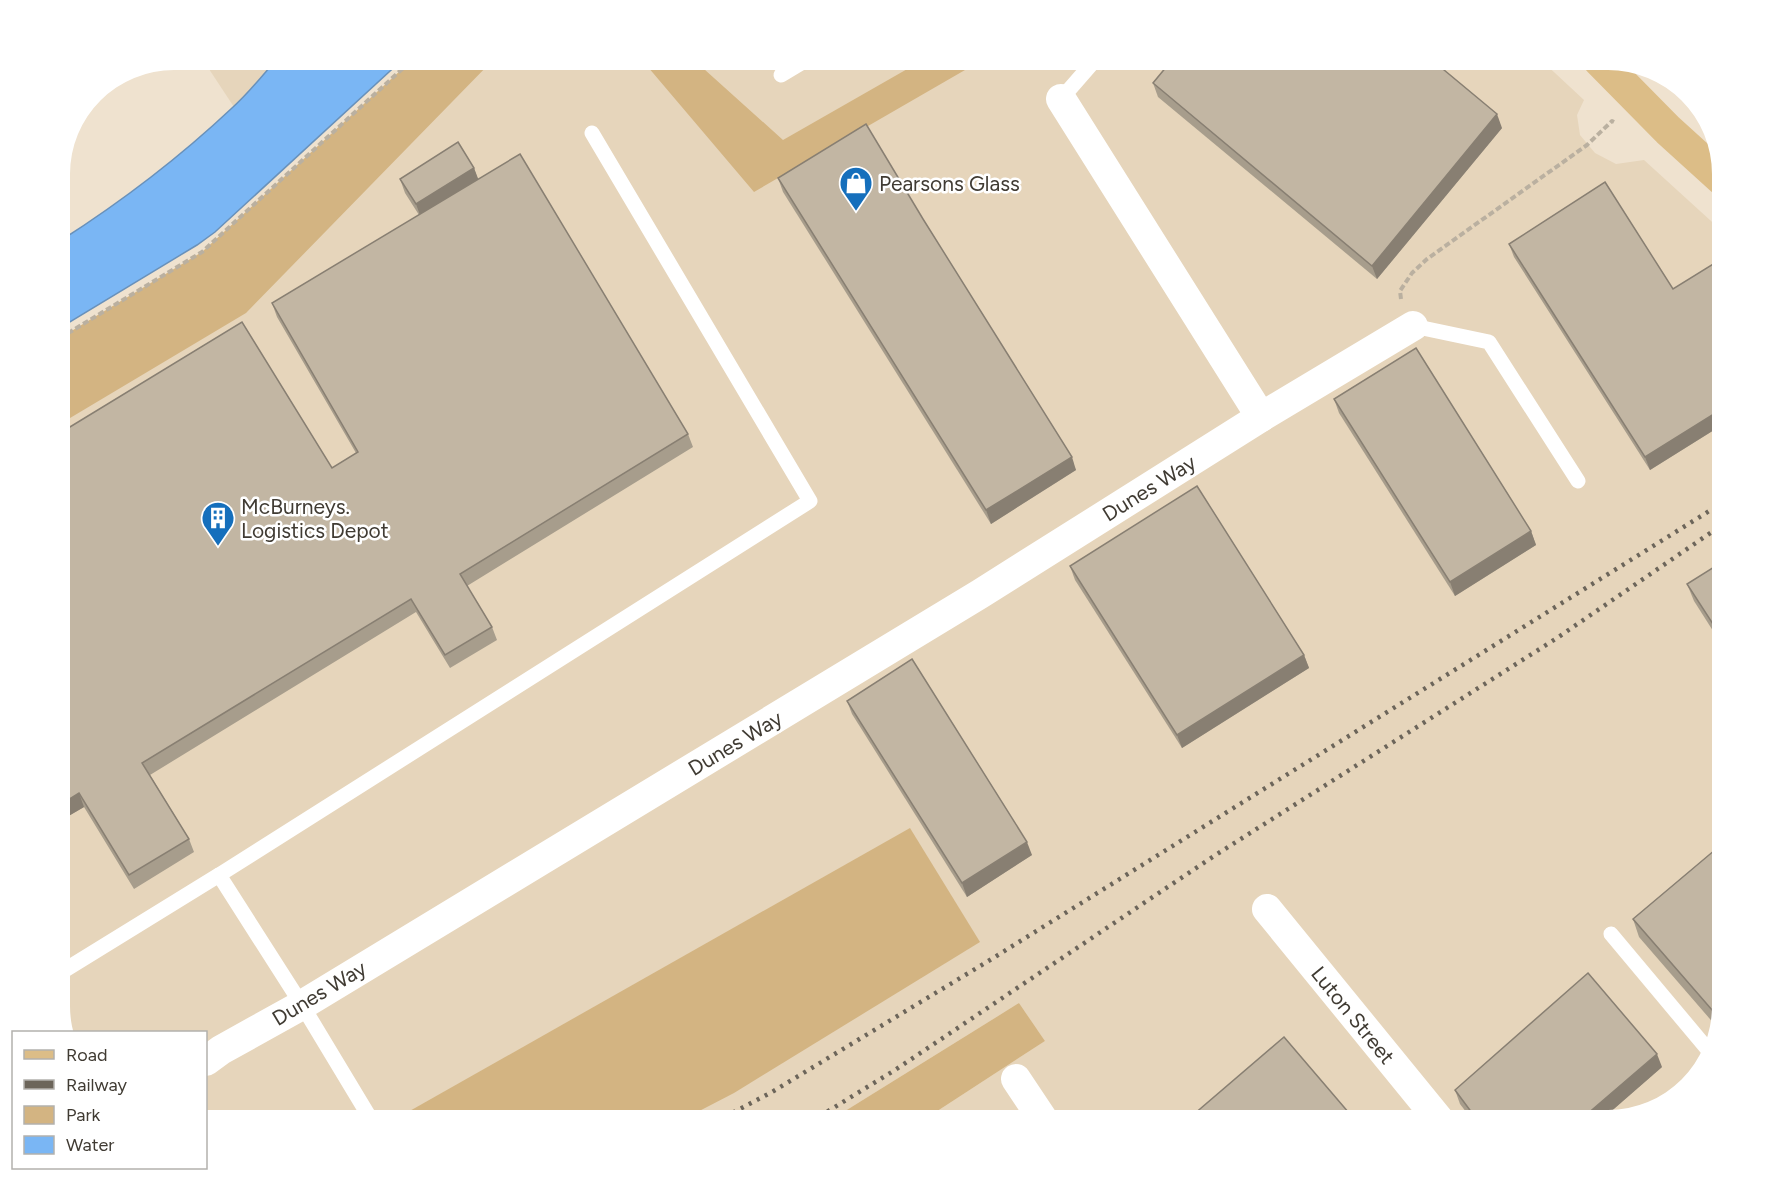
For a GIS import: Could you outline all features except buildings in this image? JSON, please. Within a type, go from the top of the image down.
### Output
[{"type":"main road","points":[[1619,71],[1668,130],[1712,170]]},
{"type":"street","points":[[1061,99],[1261,417]]},
{"type":"street","name":"Dunes Way","points":[[207,1060],[980,594],[1261,417],[1413,326]]},
{"type":"street","name":"Luton Street","points":[[1267,909],[1431,1110]]},
{"type":"street","points":[[1016,1079],[1037,1110]]},
{"type":"lane","points":[[781,75],[789,70]]},
{"type":"lane","points":[[1061,99],[1086,70]]},
{"type":"lane","points":[[71,966],[810,501],[592,133]]},
{"type":"lane","points":[[1413,326],[1489,342],[1578,481]]},
{"type":"lane","points":[[219,875],[365,1110]]},
{"type":"lane","points":[[1611,934],[1704,1045]]},
{"type":"path","points":[[71,331],[202,252],[401,70]]},
{"type":"path","points":[[1413,326],[1402,310],[1400,291],[1412,273],[1467,229],[1587,145]]},
{"type":"shaded area","points":[[210,70],[267,70],[234,107]]},
{"type":"shaded area","points":[[401,70],[1552,70],[1584,100],[1577,115],[1580,135],[1595,153],[1616,164],[1644,160],[1712,222],[1712,1006],[1710,1027],[1701,1052],[1686,1075],[1665,1093],[1653,1100],[1621,1110],[939,1110],[1045,1041],[1019,1003],[847,1110],[207,1110],[207,1031],[74,1031],[71,1013],[71,331],[202,252]]},
{"type":"green space","points":[[401,70],[483,70],[246,313],[71,417],[71,331],[202,252]]},
{"type":"green space","points":[[650,70],[705,70],[783,140],[906,70],[965,70],[754,192]]},
{"type":"green space","points":[[910,828],[980,942],[734,1093],[701,1110],[411,1110]]},
{"type":"green space","points":[[1019,1003],[1045,1041],[939,1110],[847,1110]]},
{"type":"water","points":[[268,70],[391,70],[215,232],[71,321],[71,234],[128,195],[171,161],[238,103]]},
{"type":"railway","points":[[738,1110],[772,1092],[990,960],[1712,509]]},
{"type":"railway","points":[[830,1110],[895,1070],[1214,856],[1557,638],[1712,532]]},
{"type":"place","name":"Pearsons Glass","points":[[856,212]]},
{"type":"place","name":"McBurneys. Logistics Depot","points":[[218,547]]}]
